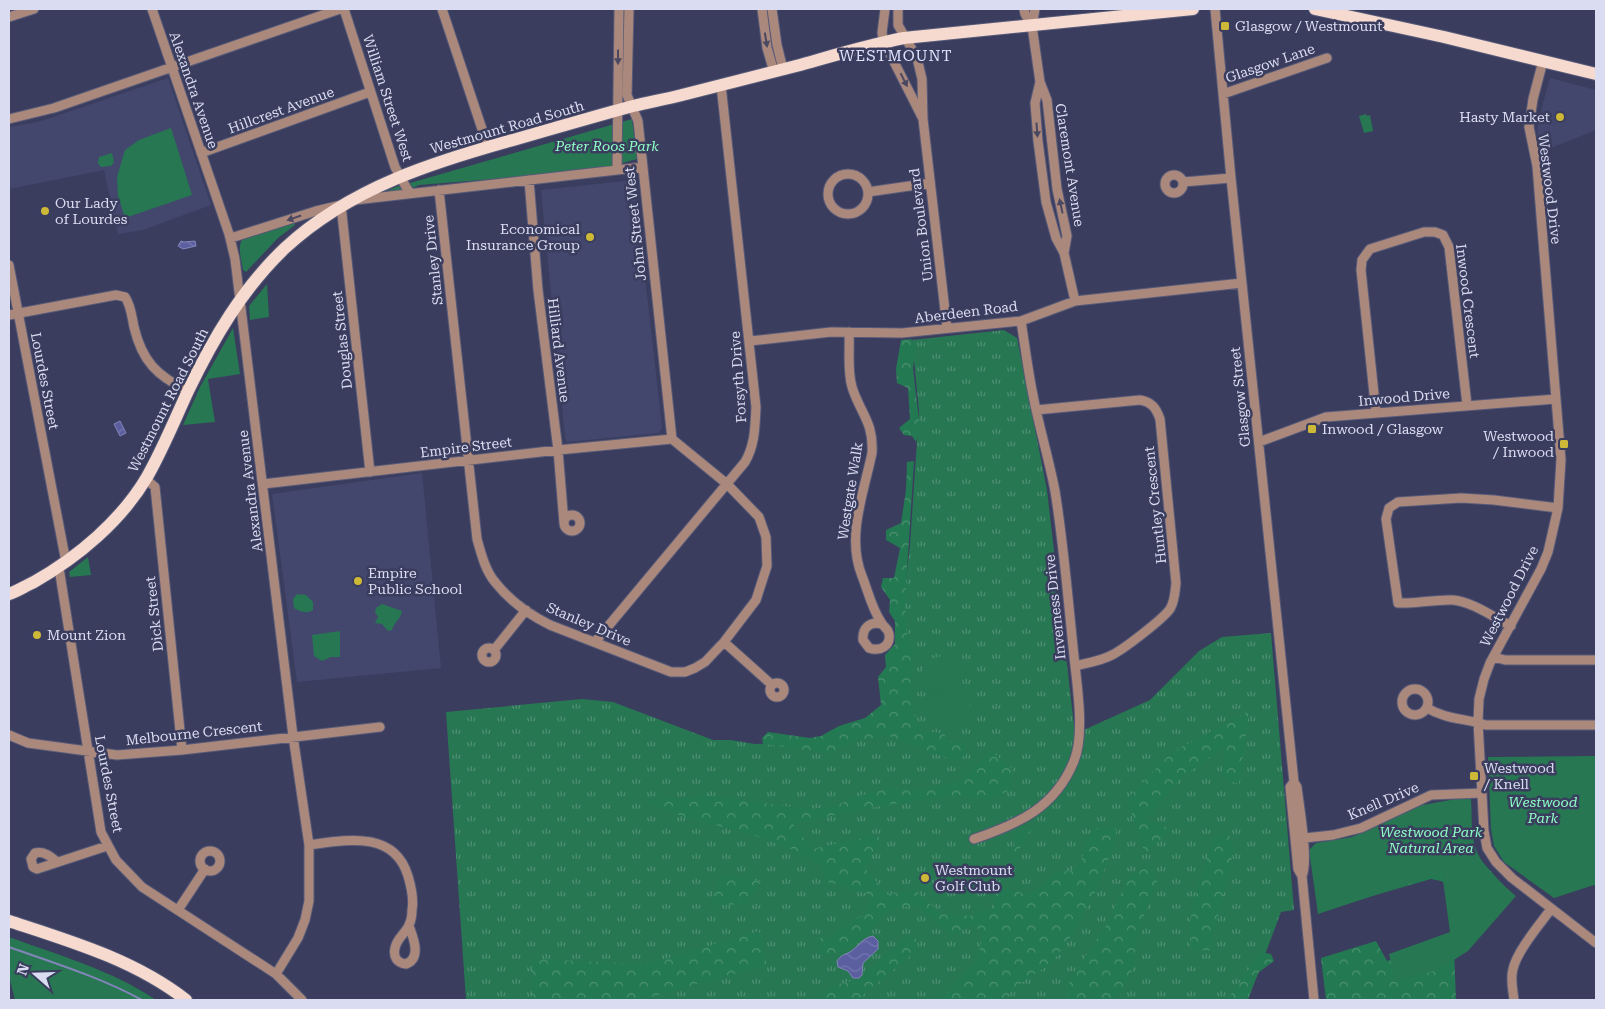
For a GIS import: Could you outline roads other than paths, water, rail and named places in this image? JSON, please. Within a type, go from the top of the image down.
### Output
[{"type":"main road","name":"Westmount Road South","points":[[9,594],[62,565],[98,536],[129,503],[146,479],[188,391],[222,326],[254,282],[285,249],[324,216],[400,176],[428,165],[633,106],[722,85],[884,42],[904,38],[1193,9]]},
{"type":"main road","points":[[1315,9],[1426,33],[1596,74]]},
{"type":"main road","points":[[9,921],[93,949],[156,979],[186,1000]]},
{"type":"street","points":[[9,17],[34,9]]},
{"type":"street","name":"Alexandra Avenue","points":[[152,9],[231,238],[235,259],[293,736],[309,845],[309,901],[305,920],[298,938],[276,974]]},
{"type":"street","points":[[9,119],[54,108],[340,9]]},
{"type":"street","name":"William Street West","points":[[344,9],[395,167],[410,193]]},
{"type":"street","points":[[442,9],[488,147]]},
{"type":"street","name":"John Street West","points":[[617,170],[618,9]]},
{"type":"street","name":"John Street West","points":[[629,9],[627,95],[638,121],[672,438]]},
{"type":"street","points":[[762,9],[767,48],[778,70]]},
{"type":"street","points":[[772,9],[778,70]]},
{"type":"street","name":"Union Boulevard","points":[[885,9],[882,33],[884,42],[923,119]]},
{"type":"street","name":"Union Boulevard","points":[[898,9],[898,25],[917,58],[922,79],[923,119],[947,328]]},
{"type":"street","name":"Claremont Avenue","points":[[1024,9],[1024,14],[1032,26]]},
{"type":"street","name":"Claremont Avenue","points":[[1035,9],[1032,26],[1040,82],[1047,100],[1057,189],[1067,236],[1064,254]]},
{"type":"street","name":"Glasgow Street","points":[[1215,9],[1294,782],[1290,787],[1299,839],[1298,869],[1302,876],[1314,1000]]},
{"type":"street","name":"Glasgow Lane","points":[[1223,94],[1327,58]]},
{"type":"street","name":"Westwood Drive","points":[[1543,61],[1533,99],[1529,127],[1538,184],[1561,460],[1558,508],[1548,552],[1484,679],[1479,699],[1478,722],[1482,793],[1485,839],[1487,848],[1496,862],[1512,878],[1596,943]]},
{"type":"street","name":"Claremont Avenue","points":[[1040,82],[1035,102],[1046,202],[1056,238],[1064,254],[1075,301]]},
{"type":"street","name":"Forsyth Drive","points":[[595,642],[727,484],[750,452],[755,435],[756,407],[750,341],[722,85]]},
{"type":"street","name":"Hillcrest Avenue","points":[[201,153],[370,92]]},
{"type":"street","name":"Westmount Road South","points":[[231,238],[346,203],[410,193],[643,167]]},
{"type":"street","points":[[847,173],[859,176],[864,181],[868,192],[867,200],[861,210],[847,214],[833,207],[829,201],[829,186],[834,179],[847,173]]},
{"type":"street","points":[[1183,182],[1231,178]]},
{"type":"street","name":"Hilliard Avenue","points":[[529,180],[538,290],[558,450],[564,523]]},
{"type":"street","points":[[868,192],[930,183]]},
{"type":"street","name":"Stanley Drive","points":[[439,190],[477,539],[482,559],[494,582],[526,610],[550,625],[671,672],[685,672],[705,662],[724,642],[756,600],[767,566],[766,537],[759,517],[727,484],[672,438]]},
{"type":"street","name":"Douglas Street","points":[[346,203],[370,472]]},
{"type":"street","name":"Inwood Crescent","points":[[1376,413],[1361,270],[1362,260],[1370,249],[1430,231],[1443,235],[1449,247],[1467,405]]},
{"type":"street","name":"Lourdes Street","points":[[9,264],[13,314],[62,565],[88,752],[102,832],[107,846],[116,860],[142,887],[276,974],[302,1000]]},
{"type":"street","name":"Aberdeen Road","points":[[750,341],[831,332],[902,333],[1021,321],[1075,301],[1242,283]]},
{"type":"street","points":[[13,314],[116,295],[125,297],[137,340],[151,366],[161,375],[188,391]]},
{"type":"street","name":"Inverness Drive","points":[[974,839],[1004,829],[1036,812],[1047,803],[1068,775],[1075,761],[1079,743],[1080,727],[1064,553],[1054,490],[1036,410],[1021,321]]},
{"type":"street","name":"Westgate Walk","points":[[849,332],[851,385],[872,432],[873,442],[857,522],[855,539],[856,560],[881,624]]},
{"type":"street","name":"Inwood Drive","points":[[1259,442],[1326,417],[1556,399]]},
{"type":"street","name":"Huntley Crescent","points":[[1036,410],[1140,400],[1151,404],[1157,410],[1160,419],[1176,583],[1175,596],[1170,609],[1158,621],[1112,655],[1075,666]]},
{"type":"street","name":"Empire Street","points":[[263,484],[672,438]]},
{"type":"street","name":"Dick Street","points":[[146,479],[155,487],[182,750]]},
{"type":"street","points":[[1511,626],[1469,604],[1453,600],[1408,604],[1398,603],[1386,519],[1387,513],[1389,508],[1398,502],[1461,498],[1558,508]]},
{"type":"street","points":[[494,650],[526,610]]},
{"type":"street","points":[[724,642],[772,685]]},
{"type":"street","points":[[1494,657],[1505,660],[1596,660]]},
{"type":"street","points":[[1427,708],[1451,719],[1478,722],[1486,725],[1596,725]]},
{"type":"street","name":"Melbourne Crescent","points":[[11,736],[28,743],[88,752],[125,754],[182,750],[380,727]]},
{"type":"street","name":"Knell Drive","points":[[1299,839],[1333,835],[1361,828],[1431,796],[1482,793]]},
{"type":"street","points":[[309,845],[361,840],[382,844],[391,849],[403,864],[410,884],[413,909],[408,926]]},
{"type":"street","points":[[57,862],[107,846]]},
{"type":"street","points":[[178,910],[205,869]]},
{"type":"street","points":[[1514,1000],[1512,968],[1530,938],[1552,909]]},
{"type":"water","points":[[181,241],[195,241],[196,246],[183,249],[178,246]]},
{"type":"water","points":[[120,421],[126,433],[120,436],[114,424]]},
{"type":"water","points":[[873,936],[878,941],[878,949],[863,963],[862,975],[859,978],[853,978],[848,971],[838,967],[837,961],[840,957],[850,952],[866,938]]},
{"type":"waterway","points":[[9,947],[93,977],[142,1000]]},
{"type":"place","name":"Glasgow / Westmount","points":[[1225,26]]},
{"type":"place","name":"Hasty Market","points":[[1560,117]]},
{"type":"place","name":"Our Lady of Lourdes","points":[[45,211]]},
{"type":"place","name":"Economical Insurance Group","points":[[590,237]]},
{"type":"place","name":"Inwood / Glasgow","points":[[1312,429]]},
{"type":"place","name":"Westwood / Inwood","points":[[1564,444]]},
{"type":"place","name":"Empire Public School","points":[[358,581]]},
{"type":"place","name":"Mount Zion","points":[[37,635]]},
{"type":"place","name":"Westwood / Knell","points":[[1474,776]]},
{"type":"place","name":"Westmount Golf Club","points":[[925,878]]},
{"type":"district","name":"WESTMOUNT","points":[[896,56]]},
{"type":"park label","name":"Peter Roos Park","points":[[607,146]]},
{"type":"park label","name":"Westwood Park","points":[[1543,810]]},
{"type":"park label","name":"Westwood Park Natural Area","points":[[1431,840]]}]
